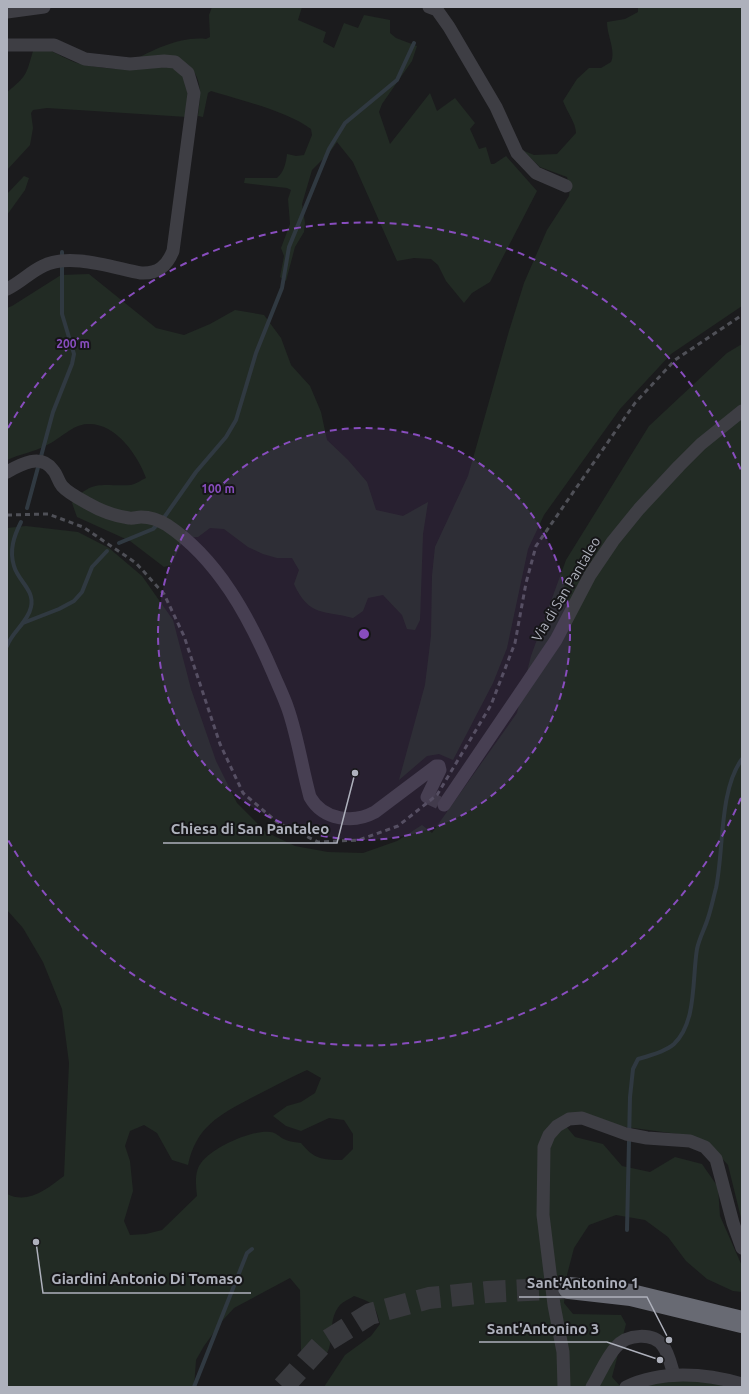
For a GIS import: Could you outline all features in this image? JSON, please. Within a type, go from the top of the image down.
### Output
[{"type":"highway","points":[[569,1288],[631,1295],[742,1322]]},
{"type":"highway","points":[[684,1307],[742,1315]]},
{"type":"street","points":[[7,12],[44,7]]},
{"type":"street","points":[[430,7],[437,10],[449,27],[496,107],[517,153],[536,173],[566,186]]},
{"type":"street","points":[[7,45],[54,45],[85,59],[130,64],[175,62],[188,72],[194,93],[173,251],[169,261],[163,268],[148,274],[74,260],[61,260],[44,265],[16,286],[7,289]]},
{"type":"street","name":"Via di San Pantaleo","points":[[444,805],[556,640],[590,575],[613,541],[639,509],[679,466],[707,439],[742,411]]},
{"type":"street","points":[[7,472],[23,463],[36,461],[43,462],[54,470],[62,487],[89,504],[116,515],[130,518],[140,517],[155,519],[166,524],[189,542],[204,557],[244,612],[266,656],[289,710],[310,797],[318,809],[347,819],[364,817],[375,812],[436,766],[439,766],[440,770],[427,797]]},
{"type":"street","points":[[564,1387],[563,1352],[554,1305],[542,1215],[544,1147],[549,1135],[557,1126],[569,1119],[582,1118],[626,1134],[647,1138],[690,1141],[705,1146],[716,1159],[733,1223],[742,1248]]},
{"type":"street","points":[[592,1387],[616,1347],[629,1338],[647,1337],[658,1341],[666,1351],[674,1376]]},
{"type":"street","points":[[626,1387],[657,1377],[674,1376],[724,1378],[742,1384]]},
{"type":"shaded area","points":[[212,7],[302,7],[298,20],[326,32],[323,42],[334,48],[344,23],[358,28],[364,15],[390,20],[390,33],[396,38],[417,46],[412,61],[382,104],[379,112],[390,144],[430,93],[437,111],[455,98],[475,123],[470,129],[479,149],[486,147],[491,164],[494,164],[506,156],[537,191],[490,282],[472,293],[464,303],[446,281],[438,265],[431,259],[414,258],[397,261],[353,162],[337,142],[330,152],[312,170],[302,204],[305,223],[304,232],[295,247],[286,281],[280,277],[284,256],[281,248],[290,224],[288,199],[291,190],[287,188],[244,183],[245,178],[277,178],[284,167],[287,154],[296,156],[304,155],[312,135],[311,129],[276,111],[211,91],[208,93],[203,117],[198,116],[200,88],[196,76],[187,64],[133,61],[168,44],[187,39],[206,39],[210,37],[209,15]]},
{"type":"shaded area","points":[[638,7],[742,7],[742,306],[671,354],[620,409],[544,515],[528,549],[507,648],[493,683],[453,760],[439,754],[427,756],[399,780],[425,685],[431,636],[432,576],[435,547],[468,476],[524,283],[547,230],[569,196],[570,188],[567,177],[540,167],[522,150],[534,155],[557,154],[576,133],[573,121],[563,101],[577,79],[589,68],[601,68],[611,62],[612,48],[607,22],[625,19],[638,12]]},
{"type":"shaded area","points":[[49,50],[77,63],[89,66],[113,69],[137,69],[173,66],[190,83],[187,117],[47,108],[33,110],[31,113],[33,128],[30,145],[7,170],[7,92],[19,82],[25,74],[33,51]]},
{"type":"shaded area","points":[[24,176],[29,178],[25,190],[7,215],[7,194]]},
{"type":"shaded area","points":[[89,274],[156,328],[184,335],[210,324],[235,310],[264,315],[281,338],[291,365],[310,386],[321,412],[327,440],[348,460],[367,482],[376,510],[403,516],[428,502],[423,534],[420,620],[415,630],[407,629],[402,615],[383,595],[368,598],[363,611],[353,618],[318,610],[312,607],[305,602],[294,584],[299,570],[292,558],[277,558],[263,554],[248,547],[224,529],[210,528],[198,537],[184,538],[171,565],[164,567],[130,541],[77,517],[72,503],[86,490],[99,485],[131,485],[146,478],[131,450],[116,434],[107,428],[97,425],[82,425],[42,447],[7,460],[7,308],[61,275]]},
{"type":"shaded area","points":[[742,344],[742,1222],[728,1165],[709,1144],[678,1134],[559,1118],[575,1137],[603,1144],[622,1166],[650,1172],[675,1157],[702,1164],[718,1187],[720,1216],[742,1266],[742,1292],[733,1291],[707,1279],[686,1261],[668,1237],[645,1220],[616,1215],[589,1225],[574,1248],[567,1275],[564,1303],[573,1314],[621,1315],[626,1324],[612,1377],[620,1386],[618,1387],[324,1387],[345,1355],[371,1336],[380,1324],[378,1317],[373,1305],[354,1296],[341,1304],[333,1321],[330,1347],[327,1354],[321,1359],[311,1362],[301,1352],[300,1290],[290,1278],[234,1308],[223,1320],[204,1346],[196,1360],[194,1387],[7,1387],[7,1194],[23,1198],[37,1194],[64,1176],[69,1063],[62,1009],[43,962],[23,928],[7,910],[7,528],[26,526],[78,532],[109,548],[142,576],[173,620],[191,689],[216,761],[237,803],[266,832],[295,846],[328,852],[363,853],[397,841],[422,825],[432,833],[517,713],[531,656],[566,560],[649,426],[727,353]],"holes":[[[307,1070],[321,1078],[315,1093],[301,1102],[287,1106],[273,1116],[286,1126],[301,1131],[329,1118],[344,1120],[353,1134],[353,1149],[342,1160],[319,1158],[301,1143],[286,1140],[272,1132],[262,1132],[243,1137],[214,1151],[201,1163],[196,1175],[197,1196],[162,1230],[146,1234],[130,1235],[124,1221],[133,1191],[130,1161],[125,1146],[130,1131],[144,1125],[157,1133],[172,1160],[188,1165],[192,1152],[203,1132],[210,1124],[229,1110]]]},
{"type":"shaded area","points":[[680,1379],[740,1387],[635,1387]]},
{"type":"waterway","points":[[119,543],[153,529],[163,519],[196,472],[226,437],[236,420],[256,353],[282,288],[289,247],[329,149],[345,123],[397,80],[414,43]]},
{"type":"waterway","points":[[27,508],[53,412],[72,364],[74,354],[62,314],[62,252]]},
{"type":"waterway","points":[[7,646],[12,636],[27,617],[32,601],[31,596],[16,571],[12,554],[13,543],[21,522]]},
{"type":"waterway","points":[[23,623],[59,609],[74,601],[82,592],[92,567],[107,551]]},
{"type":"waterway","points":[[627,1230],[630,1097],[633,1069],[638,1059],[662,1051],[674,1044],[687,1024],[692,1000],[697,949],[716,888],[723,821],[729,787],[742,759]]},
{"type":"waterway","points":[[194,1387],[247,1253],[252,1249]]},
{"type":"tunnel","points":[[427,797],[444,805]]},
{"type":"tunnel","points":[[283,1387],[322,1344],[370,1314],[429,1298],[487,1292],[569,1288]]},
{"type":"railway","points":[[7,515],[48,514],[83,527],[136,563],[164,594],[184,636],[220,744],[243,793],[277,822],[318,842],[359,840],[398,826],[437,795],[491,705],[515,643],[526,583],[536,546],[635,403],[675,360],[742,315]]},
{"type":"place","name":"Chiesa di San Pantaleo","points":[[355,773]]},
{"type":"place","name":"Giardini Antonio Di Tomaso","points":[[36,1242]]},
{"type":"place","name":"Sant'Antonino 1","points":[[669,1340]]},
{"type":"place","name":"Sant'Antonino 3","points":[[660,1360]]}]
